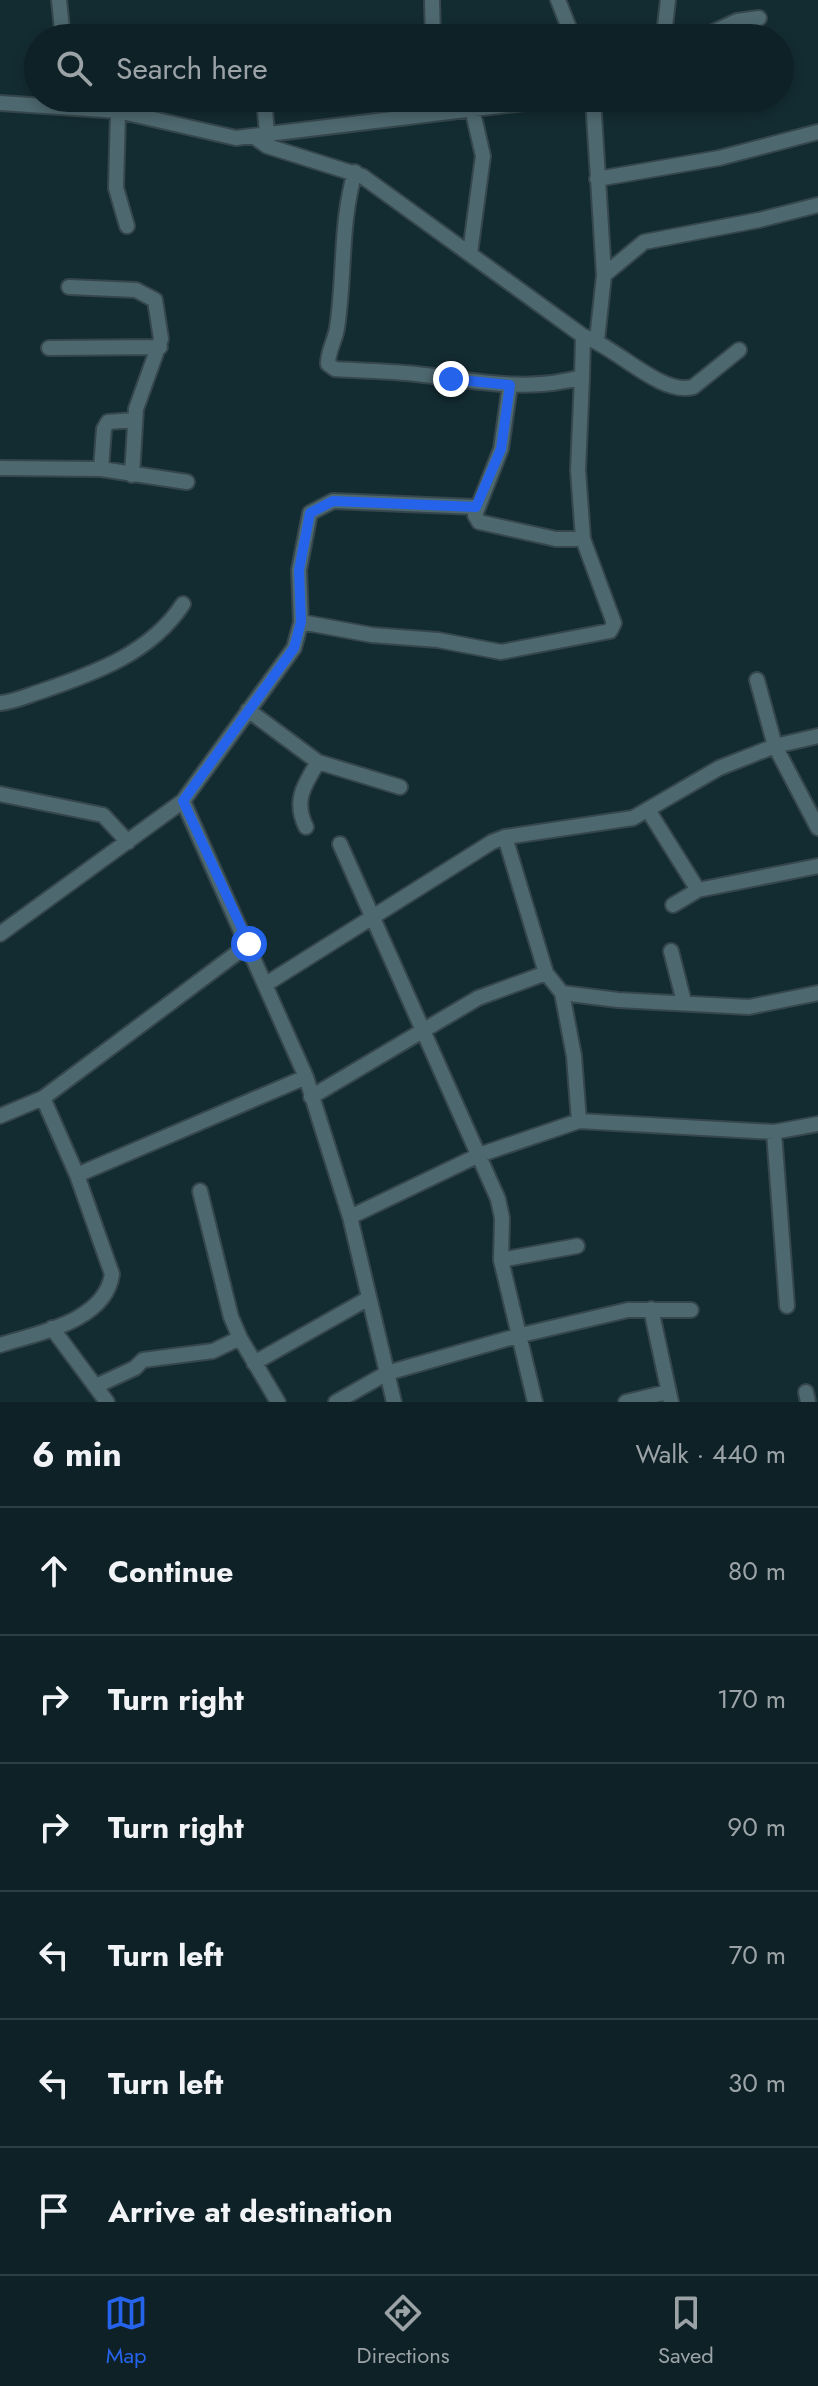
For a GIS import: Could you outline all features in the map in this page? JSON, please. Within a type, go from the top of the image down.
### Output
[{"type":"street","points":[[59,0],[62,24]]},
{"type":"street","points":[[432,0],[433,24]]},
{"type":"street","points":[[558,0],[567,24]]},
{"type":"street","points":[[665,24],[668,0]]},
{"type":"street","points":[[731,24],[759,18]]},
{"type":"street","points":[[0,103],[24,103]]},
{"type":"street","points":[[118,112],[116,188],[127,226]]},
{"type":"street","points":[[124,112],[173,121],[219,136],[260,135],[441,112]]},
{"type":"street","points":[[262,112],[260,135],[267,146],[355,172],[590,338],[647,374],[684,389],[693,387],[739,350]]},
{"type":"street","points":[[470,253],[483,156],[473,112]]},
{"type":"street","points":[[301,622],[372,635],[438,640],[501,652],[610,631],[614,623],[583,539],[578,470],[582,377],[604,275],[594,112]]},
{"type":"street","points":[[597,179],[719,158],[818,132]]},
{"type":"street","points":[[355,172],[347,205],[337,331],[328,364],[335,369],[510,385],[582,377]]},
{"type":"street","points":[[604,275],[644,242],[658,237],[759,220],[818,205]]},
{"type":"street","points":[[69,287],[149,294],[155,300],[160,347],[134,420],[132,475]]},
{"type":"street","points":[[49,348],[160,347]]},
{"type":"street","points":[[510,385],[501,449],[476,507],[479,522],[556,539],[583,539]]},
{"type":"street","points":[[101,469],[104,429],[108,422],[134,420]]},
{"type":"street","points":[[0,468],[101,469],[187,482]]},
{"type":"street","points":[[0,934],[183,801],[294,648],[301,622],[299,570],[310,513],[333,501],[476,507]]},
{"type":"street","points":[[0,703],[94,674],[169,626],[183,604]]},
{"type":"street","points":[[757,680],[775,746],[818,828]]},
{"type":"street","points":[[248,710],[318,762],[400,787]]},
{"type":"street","points":[[266,984],[373,915],[505,837],[622,820],[648,810],[719,768],[775,746],[818,736]]},
{"type":"street","points":[[306,827],[299,807],[300,793],[318,762]]},
{"type":"street","points":[[0,794],[103,815],[128,842]]},
{"type":"street","points":[[183,801],[306,1077],[350,1217],[394,1402]]},
{"type":"street","points":[[648,810],[698,890]]},
{"type":"street","points":[[505,837],[546,973],[562,993],[574,1056],[579,1121]]},
{"type":"street","points":[[340,844],[425,1029],[498,1199],[502,1218],[501,1260],[535,1402]]},
{"type":"street","points":[[673,905],[698,890],[818,866]]},
{"type":"street","points":[[0,1116],[43,1098],[249,944]]},
{"type":"street","points":[[671,951],[684,1002]]},
{"type":"street","points":[[311,1097],[478,998],[546,973]]},
{"type":"street","points":[[562,993],[618,1000],[749,1007],[818,993]]},
{"type":"street","points":[[77,1175],[306,1077]]},
{"type":"street","points":[[0,1345],[52,1328],[95,1307],[111,1286],[112,1274],[77,1175],[43,1098]]},
{"type":"street","points":[[350,1217],[479,1155],[579,1121],[774,1132],[818,1124]]},
{"type":"street","points":[[774,1132],[787,1306]]},
{"type":"street","points":[[200,1191],[223,1292],[240,1338],[278,1402]]},
{"type":"street","points":[[501,1260],[577,1246]]},
{"type":"street","points":[[254,1363],[369,1298]]},
{"type":"street","points":[[626,1402],[670,1397],[651,1309]]},
{"type":"street","points":[[336,1402],[387,1373],[517,1336],[628,1310],[691,1310]]},
{"type":"street","points":[[52,1328],[107,1402]]},
{"type":"street","points":[[96,1386],[135,1368],[143,1360],[213,1351],[240,1338]]},
{"type":"route","points":[[249,944],[183,801],[294,648],[301,622],[299,570],[310,513],[333,501],[476,507],[501,449],[510,385],[451,379]]}]
